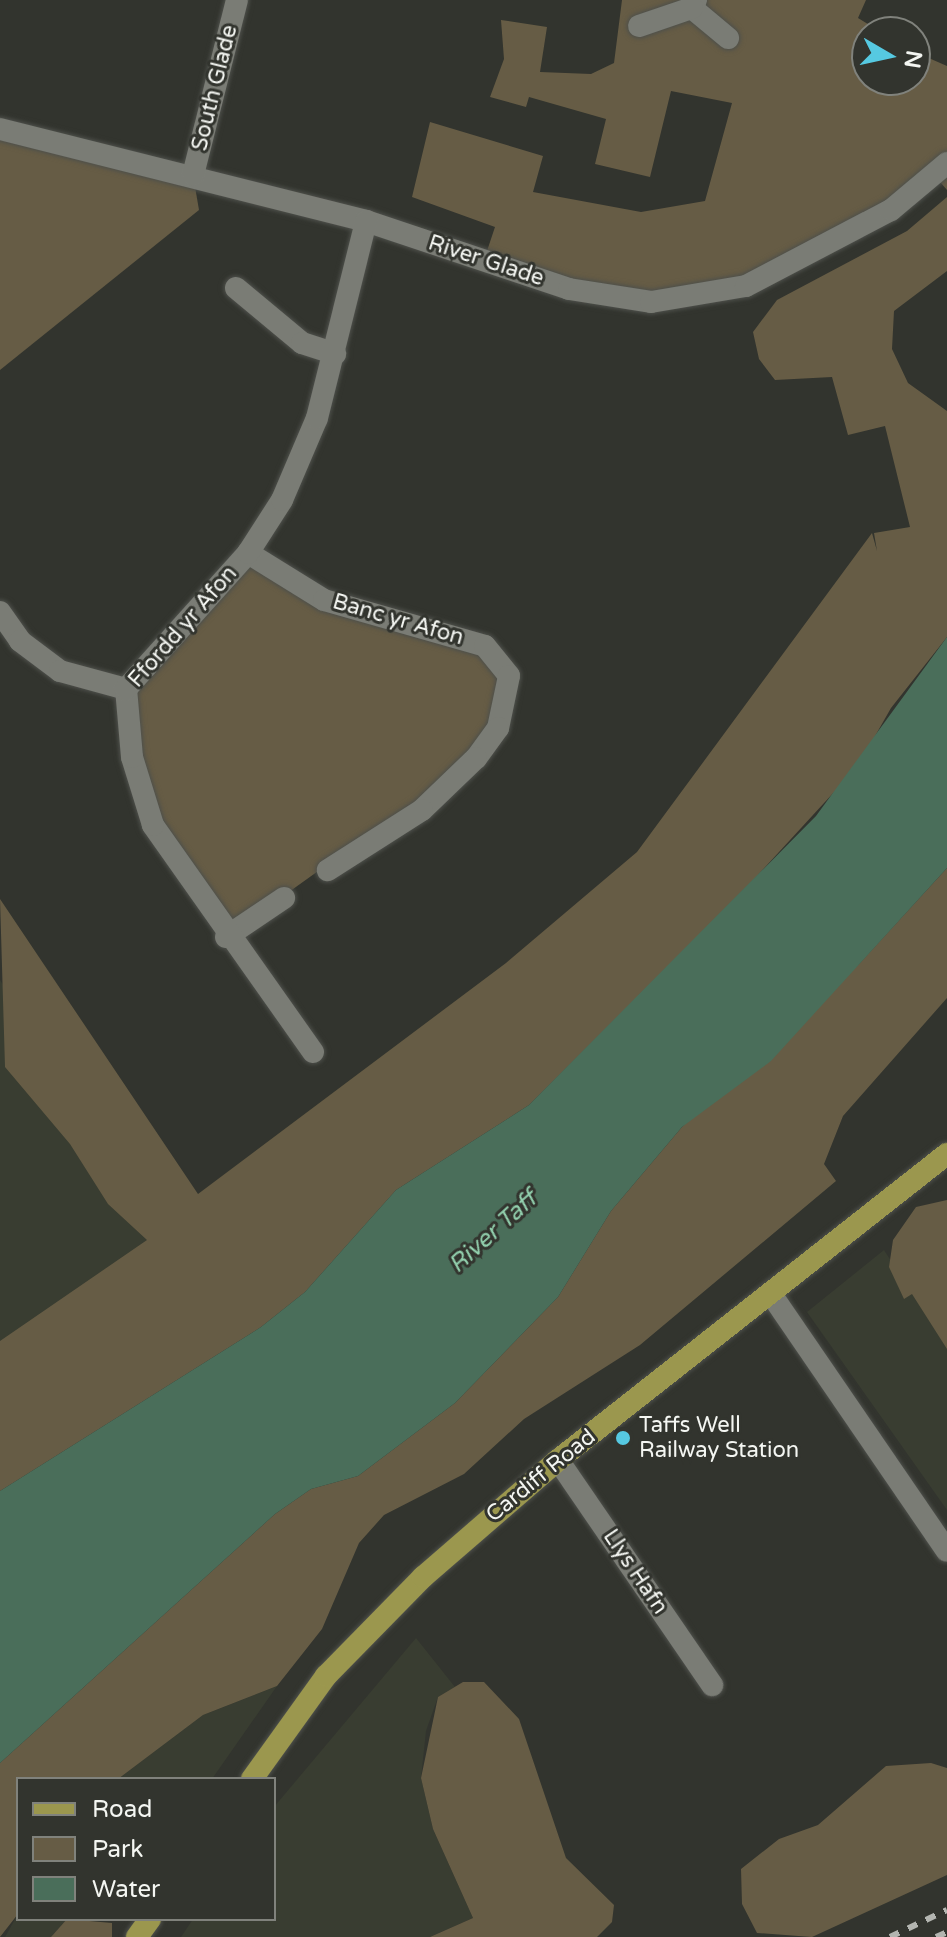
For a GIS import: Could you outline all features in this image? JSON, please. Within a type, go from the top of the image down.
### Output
[{"type":"main road","name":"Cardiff Road","points":[[253,1777],[326,1676],[389,1608],[558,1460],[947,1154]]},
{"type":"street","name":"South Glade","points":[[193,175],[237,0]]},
{"type":"street","points":[[639,26],[694,4],[728,38]]},
{"type":"street","name":"River Glade","points":[[0,129],[193,175],[366,221],[569,289],[651,302],[697,299],[746,286],[891,210],[947,163]]},
{"type":"street","name":"Ffordd yr Afon","points":[[313,1052],[226,937],[153,825],[129,745],[126,689],[248,553],[282,500],[335,354],[366,221]]},
{"type":"street","points":[[236,288],[302,343],[335,354]]},
{"type":"street","name":"Banc yr Afon","points":[[248,553],[324,600],[485,646],[509,676],[498,728],[476,758],[422,810],[328,870]]},
{"type":"street","points":[[0,612],[20,641],[60,671],[126,689]]},
{"type":"street","points":[[226,937],[284,898]]},
{"type":"street","points":[[771,1294],[947,1551]]},
{"type":"street","name":"Llys Hafn","points":[[558,1460],[712,1685]]},
{"type":"shaded area","points":[[0,980],[216,1329],[0,1491]]},
{"type":"shaded area","points":[[947,1222],[947,1510],[807,1312],[884,1250],[893,1264]]},
{"type":"shaded area","points":[[416,1638],[455,1687],[438,1697],[426,1731],[421,1778],[433,1829],[473,1918],[430,1937],[181,1937],[192,1921],[276,1921],[276,1805]]},
{"type":"shaded area","points":[[277,1686],[213,1777],[121,1777],[203,1715]]},
{"type":"shaded area","points":[[16,1918],[16,1921],[65,1921],[51,1937],[5,1937]]},
{"type":"green space","points":[[622,0],[866,0],[859,16],[851,16],[851,96],[931,96],[931,59],[947,66],[947,190],[934,175],[786,266],[651,302],[484,260],[495,227],[412,197],[430,122],[543,156],[533,192],[641,212],[705,201],[732,103],[671,91],[650,177],[595,164],[606,119],[529,97],[526,107],[490,97],[504,59],[501,20],[547,27],[540,72],[591,74],[614,63]]},
{"type":"green space","points":[[0,129],[193,175],[199,210],[0,370]]},
{"type":"green space","points":[[947,197],[947,271],[894,311],[892,349],[908,383],[947,411],[947,637],[891,708],[858,766],[721,915],[529,1105],[396,1190],[305,1292],[261,1327],[0,1491],[0,1341],[147,1240],[108,1204],[70,1144],[5,1067],[0,899],[198,1194],[506,963],[637,852],[872,533],[877,551],[874,533],[910,527],[885,426],[848,435],[832,377],[775,380],[759,359],[753,332],[777,300],[907,231]]},
{"type":"green space","points":[[248,553],[324,600],[451,633],[509,676],[476,758],[226,937],[153,825],[126,689]]},
{"type":"green space","points":[[947,868],[947,998],[843,1116],[824,1164],[836,1181],[640,1345],[524,1419],[464,1474],[384,1515],[359,1543],[322,1629],[277,1686],[203,1715],[121,1777],[16,1777],[16,1917],[0,1937],[0,1763],[275,1514],[311,1489],[358,1476],[455,1403],[558,1297],[611,1211],[682,1127],[859,964]]},
{"type":"green space","points":[[947,1200],[947,1349],[912,1294],[904,1299],[889,1267],[893,1240],[916,1207]]},
{"type":"green space","points":[[463,1682],[484,1682],[519,1719],[566,1858],[614,1905],[612,1922],[597,1937],[430,1937],[473,1918],[433,1829],[421,1778],[438,1697]]},
{"type":"green space","points":[[931,1763],[947,1768],[947,1875],[812,1937],[757,1933],[742,1904],[741,1869],[779,1839],[818,1825],[886,1766]]},
{"type":"green space","points":[[65,1921],[112,1923],[112,1937],[51,1937]]},
{"type":"water","name":"River Taff","points":[[947,637],[947,868],[771,1061],[682,1127],[611,1211],[558,1297],[455,1403],[358,1476],[311,1489],[275,1514],[0,1763],[0,1491],[261,1327],[305,1292],[396,1190],[529,1105],[816,816]]},
{"type":"railway","points":[[890,1937],[947,1910]]},
{"type":"railway","points":[[936,1937],[947,1932]]},
{"type":"place","name":"Taffs Well Railway Station","points":[[623,1438]]}]
